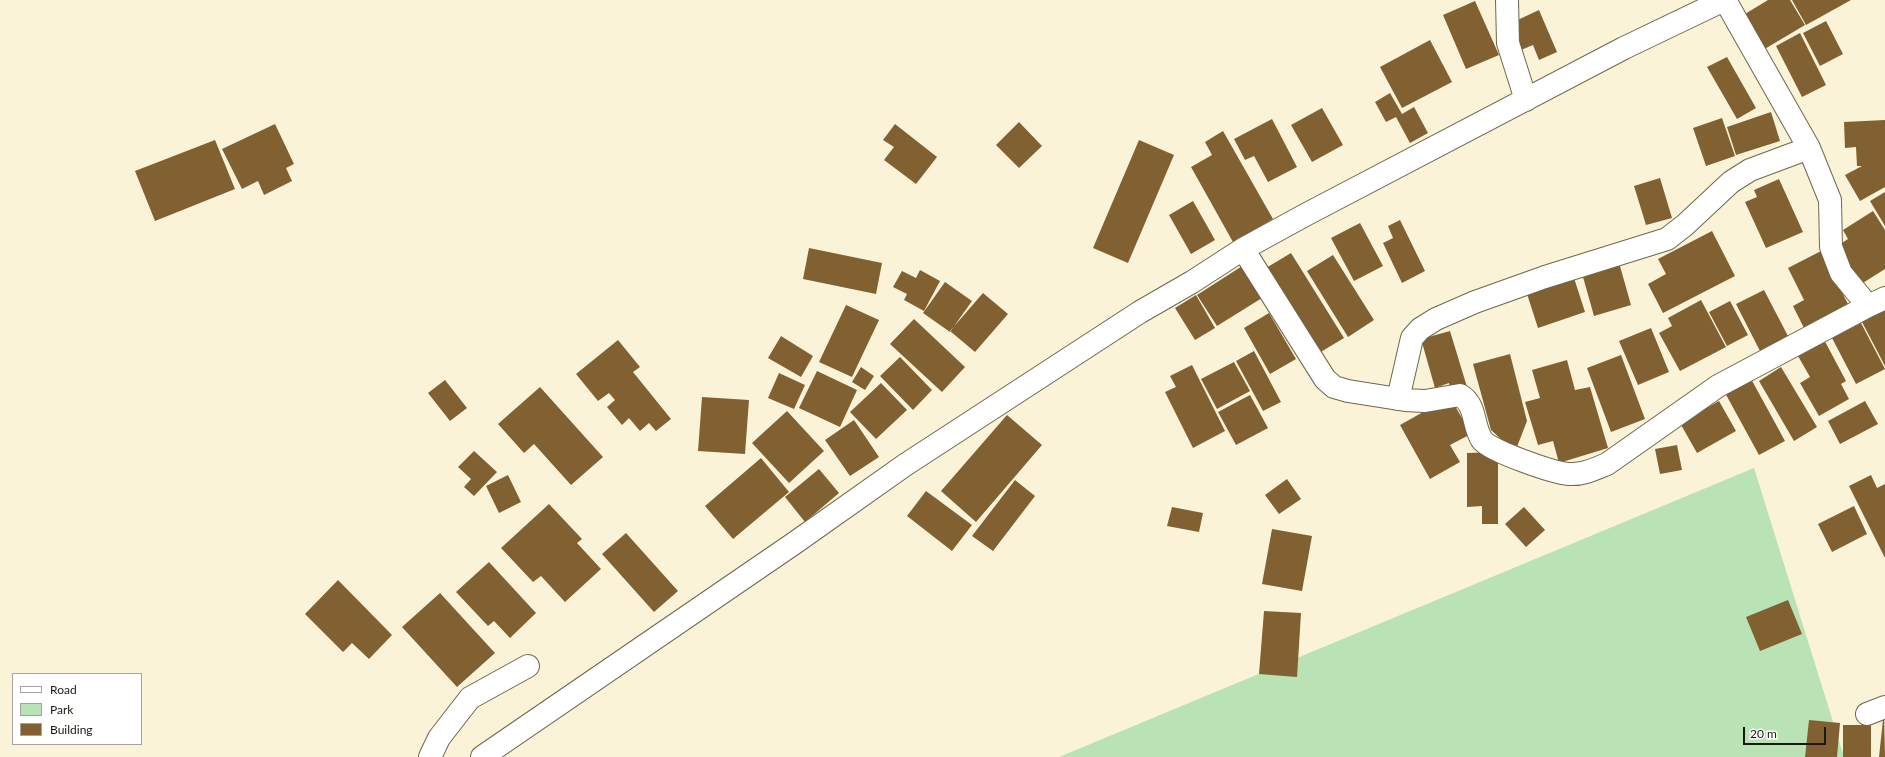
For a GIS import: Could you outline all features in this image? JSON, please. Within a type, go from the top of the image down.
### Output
[{"type":"street","points":[[1507,0],[1508,43],[1526,100]]},
{"type":"street","points":[[482,757],[912,461],[1090,344],[1243,249],[1624,48],[1725,0],[1809,148],[1830,200],[1831,247],[1841,273],[1877,302],[1718,386],[1625,453],[1607,464],[1588,472],[1570,474],[1549,470],[1488,446],[1479,434],[1471,405],[1460,396],[1425,401],[1398,399],[1348,391],[1334,387],[1325,379],[1243,249]]},
{"type":"street","points":[[1398,399],[1412,338],[1430,323],[1475,302],[1545,277],[1667,239],[1738,178],[1750,170],[1809,148]]},
{"type":"street","points":[[430,757],[439,738],[470,698],[528,666]]},
{"type":"green space","points":[[1754,468],[1844,757],[1059,757]]},
{"type":"building","points":[[1768,0],[1790,0],[1805,25],[1758,53],[1746,33],[1754,28],[1745,14]]},
{"type":"building","points":[[1792,0],[1851,0],[1806,25]]},
{"type":"building","points":[[1475,1],[1499,55],[1466,69],[1443,15]]},
{"type":"building","points":[[1539,10],[1557,52],[1539,60],[1533,45],[1521,50],[1509,24]]},
{"type":"building","points":[[1826,21],[1843,54],[1820,66],[1803,33]]},
{"type":"building","points":[[1800,33],[1826,85],[1802,97],[1776,46]]},
{"type":"building","points":[[1430,40],[1452,82],[1402,108],[1380,67]]},
{"type":"building","points":[[1727,57],[1756,108],[1737,119],[1707,67]]},
{"type":"building","points":[[1390,93],[1402,114],[1414,107],[1428,133],[1410,143],[1396,117],[1386,122],[1375,102]]},
{"type":"building","points":[[1322,108],[1343,145],[1312,162],[1291,125]]},
{"type":"building","points":[[1771,112],[1780,141],[1736,155],[1727,127]]},
{"type":"building","points":[[1722,118],[1735,156],[1706,166],[1693,128]]},
{"type":"building","points":[[1272,119],[1297,167],[1268,182],[1254,156],[1245,160],[1234,139]]},
{"type":"building","points":[[1885,120],[1885,187],[1860,201],[1845,175],[1862,166],[1857,166],[1856,147],[1845,148],[1844,122]]},
{"type":"building","points":[[1019,122],[1042,146],[1019,168],[996,145]]},
{"type":"building","points":[[275,124],[294,164],[286,168],[292,181],[264,195],[258,181],[242,189],[222,149]]},
{"type":"building","points":[[895,124],[937,157],[916,184],[884,160],[894,147],[883,140]]},
{"type":"building","points":[[1223,131],[1273,219],[1233,242],[1191,167],[1212,155],[1205,142]]},
{"type":"building","points":[[215,140],[235,189],[155,221],[135,171]]},
{"type":"building","points":[[1139,140],[1174,155],[1128,263],[1093,248]]},
{"type":"building","points":[[1660,178],[1672,218],[1646,225],[1634,186]]},
{"type":"building","points":[[1779,179],[1803,232],[1766,248],[1745,202],[1757,197],[1754,190]]},
{"type":"building","points":[[1885,192],[1885,226],[1870,201]]},
{"type":"building","points":[[1193,201],[1215,240],[1191,254],[1169,215]]},
{"type":"building","points":[[1873,211],[1885,230],[1885,269],[1858,286],[1834,248],[1848,239],[1843,230]]},
{"type":"building","points":[[1400,220],[1425,271],[1402,283],[1383,243],[1393,238],[1388,226]]},
{"type":"building","points":[[1360,223],[1383,266],[1354,281],[1331,238]]},
{"type":"building","points":[[1712,231],[1735,276],[1663,313],[1648,284],[1666,274],[1658,259]]},
{"type":"building","points":[[809,248],[882,263],[876,294],[803,279]]},
{"type":"building","points":[[1821,251],[1850,308],[1805,330],[1793,306],[1804,300],[1788,268]]},
{"type":"building","points":[[1291,253],[1344,338],[1319,353],[1266,268]]},
{"type":"building","points":[[1333,255],[1374,320],[1348,337],[1307,271]]},
{"type":"building","points":[[1618,259],[1631,305],[1594,316],[1581,270]]},
{"type":"building","points":[[1250,261],[1270,293],[1217,326],[1197,295]]},
{"type":"building","points":[[920,270],[940,281],[924,311],[904,300],[907,294],[893,287],[902,271],[916,278]]},
{"type":"building","points":[[1574,278],[1585,312],[1538,328],[1527,294]]},
{"type":"building","points":[[945,282],[972,301],[950,332],[923,313]]},
{"type":"building","points":[[1764,290],[1788,336],[1760,351],[1736,304]]},
{"type":"building","points":[[983,293],[1008,314],[975,352],[950,331]]},
{"type":"building","points":[[1196,295],[1215,328],[1195,340],[1175,308]]},
{"type":"building","points":[[1701,300],[1726,347],[1680,371],[1659,333],[1672,326],[1668,318]]},
{"type":"building","points":[[1730,301],[1748,335],[1727,346],[1709,312]]},
{"type":"building","points":[[846,305],[879,320],[852,377],[819,362]]},
{"type":"building","points":[[1885,310],[1885,366],[1862,322]]},
{"type":"building","points":[[1269,313],[1296,359],[1270,374],[1244,328]]},
{"type":"building","points":[[914,319],[965,367],[942,392],[890,344]]},
{"type":"building","points":[[1861,323],[1885,369],[1856,384],[1832,338]]},
{"type":"building","points":[[1651,328],[1669,372],[1638,385],[1619,341]]},
{"type":"building","points":[[1450,331],[1467,387],[1451,392],[1449,383],[1435,388],[1421,339]]},
{"type":"building","points":[[1821,334],[1846,381],[1841,384],[1849,399],[1819,416],[1800,383],[1810,377],[1794,349]]},
{"type":"building","points":[[781,336],[813,356],[801,377],[768,358]]},
{"type":"building","points":[[618,340],[640,367],[633,372],[671,419],[656,431],[649,423],[640,431],[629,418],[622,425],[607,407],[615,400],[609,393],[598,401],[576,374]]},
{"type":"building","points":[[1254,351],[1281,402],[1263,411],[1236,361]]},
{"type":"building","points":[[1510,354],[1527,421],[1515,452],[1491,430],[1473,364]]},
{"type":"building","points":[[1621,355],[1645,419],[1611,432],[1587,368]]},
{"type":"building","points":[[900,357],[932,390],[913,410],[880,376]]},
{"type":"building","points":[[1567,360],[1575,390],[1590,387],[1608,448],[1559,463],[1553,441],[1538,445],[1525,402],[1540,398],[1532,370]]},
{"type":"building","points":[[1234,362],[1250,391],[1217,409],[1201,379]]},
{"type":"building","points":[[1192,365],[1225,431],[1193,448],[1165,392],[1176,387],[1170,376]]},
{"type":"building","points":[[861,367],[874,376],[865,390],[852,382]]},
{"type":"building","points":[[1781,367],[1817,427],[1794,441],[1759,381]]},
{"type":"building","points":[[817,371],[857,390],[840,427],[799,408]]},
{"type":"building","points":[[779,373],[805,385],[794,409],[768,398]]},
{"type":"building","points":[[1750,377],[1785,441],[1759,455],[1724,391]]},
{"type":"building","points":[[445,380],[467,408],[450,421],[428,393]]},
{"type":"building","points":[[881,383],[907,410],[876,439],[850,412]]},
{"type":"building","points":[[540,387],[603,457],[571,485],[534,444],[524,453],[498,424]]},
{"type":"building","points":[[1250,395],[1268,428],[1236,445],[1218,412]]},
{"type":"building","points":[[702,397],[749,400],[745,454],[698,451]]},
{"type":"building","points":[[1450,397],[1471,434],[1450,445],[1460,462],[1430,479],[1400,425]]},
{"type":"building","points":[[1719,401],[1736,431],[1697,453],[1680,423]]},
{"type":"building","points":[[1865,401],[1878,424],[1840,444],[1828,421]]},
{"type":"building","points":[[787,411],[824,451],[789,483],[752,443]]},
{"type":"building","points":[[1007,415],[1042,445],[976,522],[941,491]]},
{"type":"building","points":[[854,420],[879,457],[850,476],[825,440]]},
{"type":"building","points":[[1677,445],[1682,470],[1660,474],[1655,449]]},
{"type":"building","points":[[474,451],[497,472],[474,496],[464,487],[471,479],[458,467]]},
{"type":"building","points":[[1498,452],[1498,524],[1482,524],[1482,506],[1467,507],[1467,453]]},
{"type":"building","points":[[761,458],[789,492],[733,539],[705,506]]},
{"type":"building","points":[[819,469],[839,493],[805,522],[785,497]]},
{"type":"building","points":[[508,475],[521,502],[499,513],[486,486]]},
{"type":"building","points":[[1871,475],[1877,488],[1885,484],[1885,558],[1849,486]]},
{"type":"building","points":[[1287,479],[1301,499],[1279,514],[1265,495]]},
{"type":"building","points":[[1015,480],[1035,496],[993,551],[972,536]]},
{"type":"building","points":[[926,491],[972,525],[952,551],[907,516]]},
{"type":"building","points":[[549,504],[582,539],[577,543],[601,569],[565,602],[541,576],[533,582],[501,548]]},
{"type":"building","points":[[1854,506],[1867,534],[1832,552],[1818,524]]},
{"type":"building","points":[[1172,507],[1203,513],[1199,532],[1167,526]]},
{"type":"building","points":[[1524,507],[1545,530],[1526,547],[1505,524]]},
{"type":"building","points":[[1272,529],[1312,536],[1302,591],[1262,584]]},
{"type":"building","points":[[626,533],[678,591],[654,612],[602,554]]},
{"type":"building","points":[[489,562],[536,613],[510,638],[494,621],[488,626],[456,592]]},
{"type":"building","points":[[338,580],[392,635],[369,659],[352,643],[343,652],[305,614]]},
{"type":"building","points":[[440,593],[495,653],[457,687],[402,627]]},
{"type":"building","points":[[1788,600],[1802,634],[1760,651],[1746,617]]},
{"type":"building","points":[[1264,611],[1301,613],[1297,677],[1259,674]]},
{"type":"building","points":[[1884,710],[1885,757],[1879,757]]},
{"type":"building","points":[[1809,720],[1840,723],[1837,757],[1805,757]]},
{"type":"building","points":[[1843,725],[1871,725],[1871,757],[1843,757]]}]
